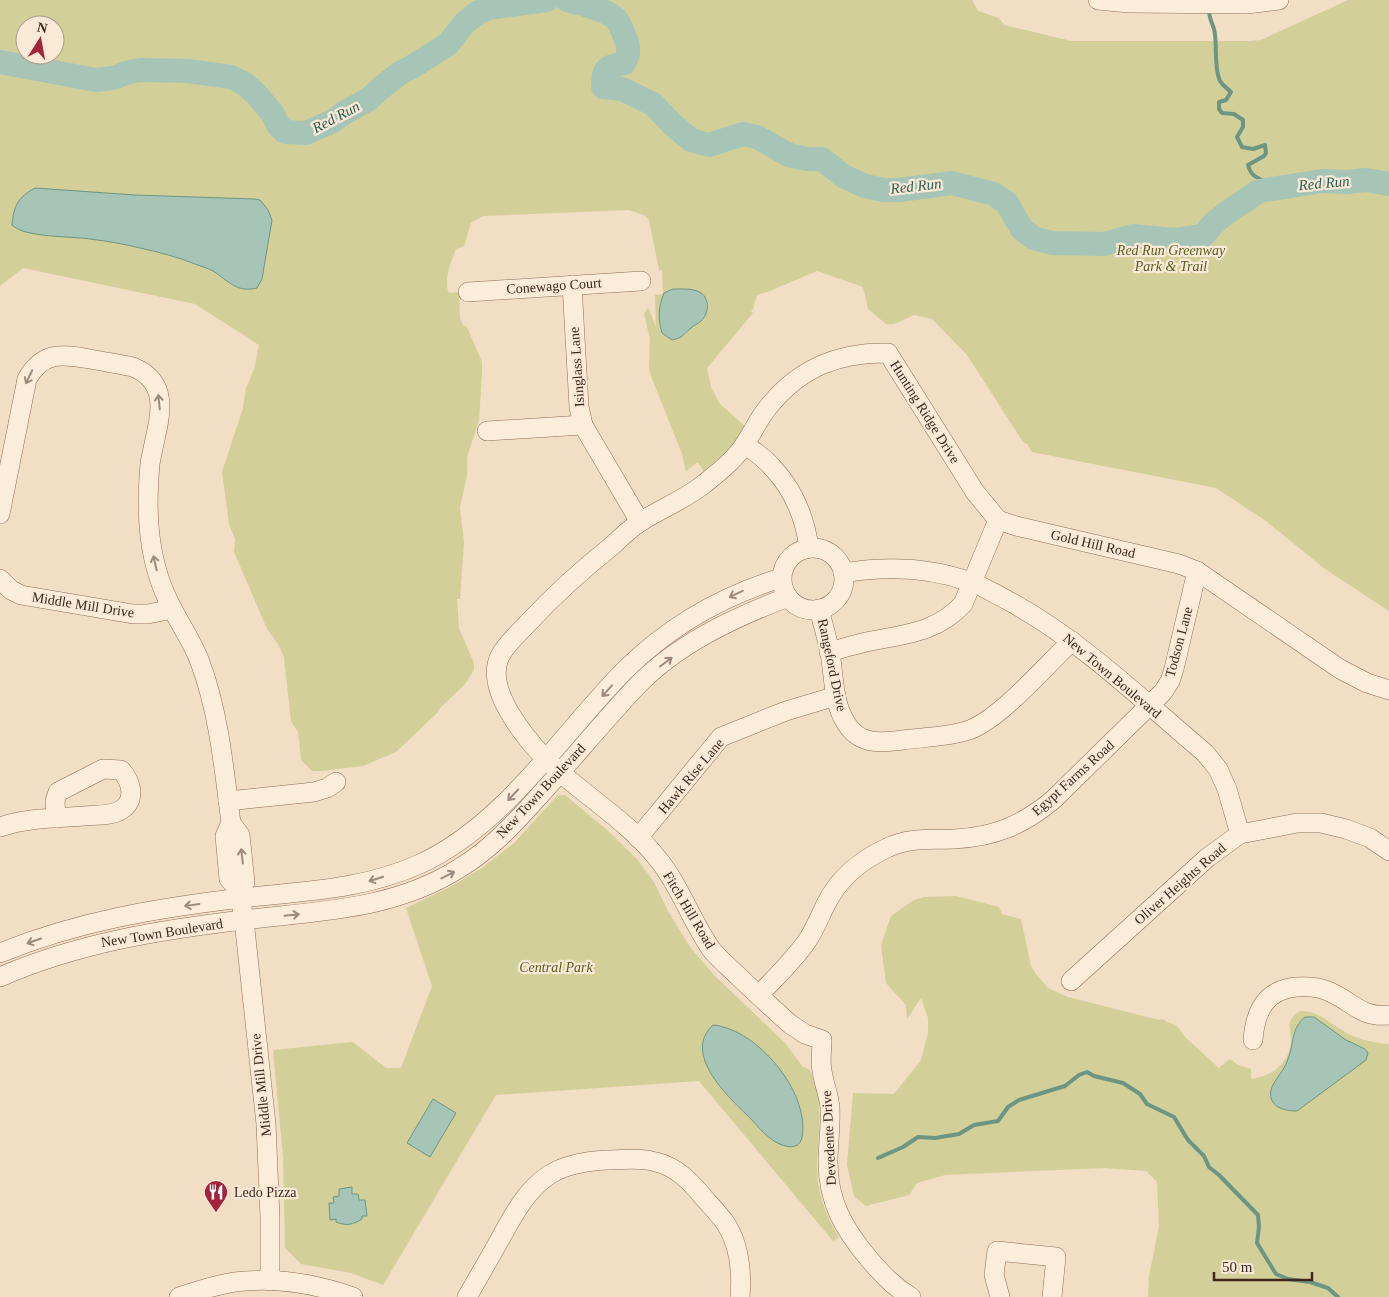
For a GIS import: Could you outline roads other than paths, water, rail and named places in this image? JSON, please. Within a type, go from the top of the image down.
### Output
[{"type":"street","points":[[1098,0],[1129,3],[1247,4],[1279,0]]},
{"type":"street","name":"Conewago Court","points":[[468,292],[641,281]]},
{"type":"street","name":"Isinglass Lane","points":[[572,285],[579,407],[583,425],[640,522]]},
{"type":"street","name":"Hunting Ridge Drive","points":[[745,444],[756,424],[785,387],[805,373],[824,363],[844,356],[866,352],[888,353],[975,492],[998,520]]},
{"type":"street","name":"Middle Mill Drive","points":[[0,514],[23,392],[27,379],[40,362],[54,355],[68,355],[133,367],[142,370],[151,379],[157,389],[160,402],[160,416],[150,463],[148,497],[150,536],[159,578],[172,609],[199,659],[209,687],[215,714],[231,822],[225,836],[229,879],[240,894],[244,920],[266,1124],[270,1217],[270,1281]]},
{"type":"street","points":[[487,431],[583,425]]},
{"type":"street","points":[[745,444],[772,466],[788,488],[799,508],[806,527],[809,548]]},
{"type":"street","name":"Fitch Hill Road","points":[[745,444],[721,470],[700,487],[676,503],[640,522],[588,564],[550,599],[510,642],[499,658],[496,675],[497,688],[504,705],[546,759],[560,773],[621,822],[657,858],[682,896],[691,916],[713,951],[790,1024],[804,1034],[822,1040]]},
{"type":"street","points":[[829,652],[909,635],[944,620],[955,612],[963,604],[998,520]]},
{"type":"street","name":"Gold Hill Road","points":[[998,520],[1016,526],[1180,564],[1197,571],[1340,669],[1367,683],[1389,690]]},
{"type":"street","points":[[809,548],[820,549],[833,555],[843,573],[842,587],[838,597],[830,605],[820,609],[802,608],[788,597],[783,588],[784,566],[788,559],[797,552],[809,548]]},
{"type":"street","name":"New Town Boulevard","points":[[843,573],[884,568],[907,569],[930,571],[971,582],[1017,605],[1072,641],[1097,660],[1205,753],[1218,768],[1227,789],[1240,834]]},
{"type":"street","name":"Todson Lane","points":[[1150,706],[1170,681],[1197,571]]},
{"type":"street","name":"New Town Boulevard","points":[[0,953],[98,921],[143,911],[240,894],[341,888],[371,882],[422,863],[448,849],[500,809],[625,671],[652,646],[678,626],[730,597],[754,586],[782,578]]},
{"type":"street","name":"Middle Mill Drive","points":[[0,579],[11,590],[21,595],[133,614],[148,614],[172,609]]},
{"type":"street","name":"New Town Boulevard","points":[[0,977],[59,954],[102,942],[147,933],[244,920],[342,910],[375,904],[404,895],[431,883],[458,869],[485,850],[517,821],[637,686],[662,664],[695,641],[736,618],[788,597]]},
{"type":"street","name":"Rangeford Drive","points":[[820,609],[840,712],[846,724],[856,735],[868,741],[881,743],[948,735],[967,731],[985,722],[1006,706],[1072,641]]},
{"type":"street","name":"Hawk Rise Lane","points":[[638,838],[721,737],[786,711],[836,696]]},
{"type":"street","name":"Egypt Farms Road","points":[[758,995],[807,941],[827,902],[838,885],[852,870],[887,848],[903,842],[924,838],[952,839],[978,837],[1022,822],[1036,814],[1054,799],[1150,706]]},
{"type":"street","points":[[228,801],[314,792],[327,788],[336,782]]},
{"type":"street","points":[[0,827],[56,818]]},
{"type":"street","name":"Oliver Heights Road","points":[[1071,981],[1207,858],[1240,834],[1266,828],[1321,823],[1370,838],[1389,851]]},
{"type":"street","points":[[1253,1040],[1254,1026],[1265,1002],[1273,994],[1287,988],[1302,986],[1320,988],[1332,993],[1368,1015],[1389,1016]]},
{"type":"street","name":"Devedente Drive","points":[[822,1040],[822,1070],[828,1092],[830,1110],[828,1163],[830,1186],[836,1207],[844,1226],[866,1255],[900,1291],[911,1297]]},
{"type":"street","points":[[467,1297],[522,1201],[535,1186],[550,1174],[570,1166],[594,1161],[640,1159],[658,1162],[675,1170],[691,1182],[726,1224],[740,1262],[740,1297]]},
{"type":"street","points":[[1000,1297],[994,1275],[997,1251],[1056,1257],[1052,1297]]},
{"type":"street","points":[[179,1297],[235,1282],[270,1281],[303,1284],[353,1297]]},
{"type":"waterway","name":"Red Run","points":[[0,62],[96,80],[113,78],[141,70],[188,71],[231,77],[245,84],[256,94],[285,132],[306,133],[333,121],[369,99],[400,73],[448,44],[464,24],[477,13],[488,8],[547,0]]},
{"type":"waterway","name":"Red Run","points":[[567,0],[593,7],[612,15],[619,23],[625,37],[628,50],[626,59],[624,63],[610,67],[605,71],[603,87],[622,89],[653,104],[691,140],[709,145],[743,134],[757,137],[789,155],[807,159],[822,159],[843,176],[865,186],[884,190],[900,190],[952,183],[994,194],[1007,203],[1021,228],[1033,238],[1052,243],[1104,244],[1133,236],[1175,240],[1203,236],[1225,214],[1259,191],[1322,181],[1347,182],[1366,180],[1389,184]]},
{"type":"waterway","points":[[1209,10],[1215,35],[1218,75],[1221,83],[1231,92],[1226,100],[1219,102],[1219,109],[1222,113],[1234,114],[1243,120],[1243,127],[1237,137],[1242,147],[1253,149],[1265,145],[1266,153],[1264,156],[1248,165],[1252,174],[1266,182],[1268,190]]},
{"type":"waterway","points":[[878,1158],[903,1147],[918,1137],[935,1138],[959,1134],[974,1125],[998,1121],[1008,1107],[1019,1100],[1065,1086],[1079,1075],[1087,1072],[1094,1076],[1123,1083],[1140,1094],[1147,1104],[1174,1117],[1188,1140],[1204,1156],[1209,1167],[1258,1215],[1257,1243],[1276,1274],[1288,1279],[1310,1282],[1328,1288],[1338,1297]]},
{"type":"place","name":"Ledo Pizza","points":[[216,1213]]},
{"type":"park label","name":"Red Run Greenway Park & Trail","points":[[1171,258]]},
{"type":"park label","name":"Central Park","points":[[556,967]]}]
